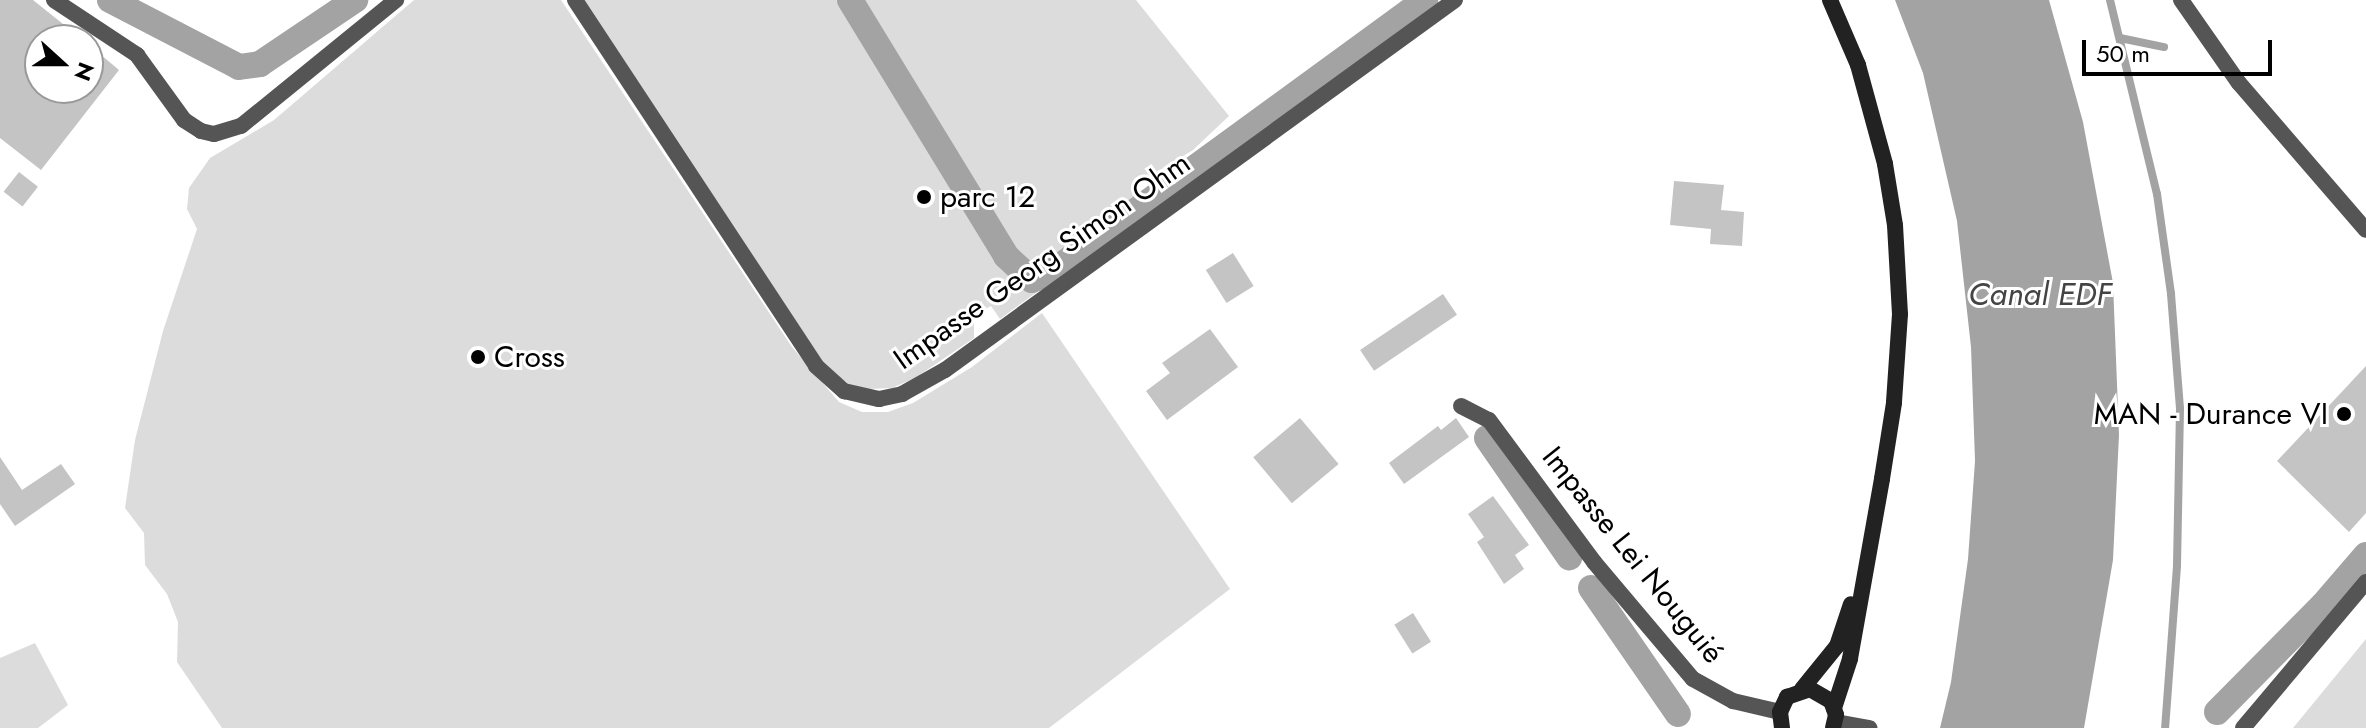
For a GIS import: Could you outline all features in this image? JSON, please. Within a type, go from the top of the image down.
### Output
[{"type":"main road","points":[[1830,0],[1858,65],[1876,129],[1895,225],[1900,328],[1894,403],[1850,659],[1834,719]]},
{"type":"main road","points":[[1781,720],[1787,697],[1802,689],[1837,646],[1868,554]]},
{"type":"main road","points":[[1802,689],[1825,695],[1834,719]]},
{"type":"street","points":[[54,0],[137,55],[184,120],[201,131],[214,134],[241,126],[396,0]]},
{"type":"street","name":"Impasse Georg Simon Ohm","points":[[575,0],[816,366],[834,385],[868,399],[902,394],[945,370],[1455,0]]},
{"type":"street","points":[[2181,0],[2239,83],[2366,230]]},
{"type":"street","name":"Impasse Lei Nouguié","points":[[1461,406],[1489,420],[1594,562],[1693,679],[1733,701],[1781,720]]},
{"type":"street","points":[[2243,728],[2366,582]]},
{"type":"street","points":[[1834,719],[1869,728]]},
{"type":"shaded area","name":"Cross","points":[[414,0],[561,0],[792,347],[839,402],[862,412],[888,412],[913,403],[972,367],[1042,313],[1230,589],[1049,728],[222,728],[177,662],[178,622],[167,594],[145,565],[144,533],[125,508],[135,440],[163,331],[197,229],[187,209],[189,188],[210,158],[274,120]]},
{"type":"shaded area","name":"parc 12","points":[[583,0],[1136,0],[1229,116],[1193,150],[1137,184],[1129,219],[1056,278],[1000,319],[991,306],[974,315],[974,338],[915,378],[892,388],[868,389],[849,384],[823,366]]},
{"type":"shaded area","points":[[2366,639],[2366,728],[2293,728]]},
{"type":"shaded area","points":[[35,643],[68,705],[38,728],[0,728],[0,658]]},
{"type":"water","name":"Canal EDF","points":[[1895,0],[2049,0],[2083,122],[2113,283],[2119,435],[2113,560],[2084,728],[1940,728],[1951,682],[1968,559],[1975,461],[1971,347],[1957,221],[1923,73]]},
{"type":"building","points":[[0,0],[33,0],[63,24],[24,24],[24,104],[92,104],[41,170],[0,138]]},
{"type":"building","points":[[104,57],[119,70],[104,89]]},
{"type":"building","points":[[19,172],[38,187],[23,206],[4,192]]},
{"type":"building","points":[[1674,181],[1724,185],[1721,210],[1744,212],[1742,246],[1710,244],[1711,229],[1670,225]]},
{"type":"building","points":[[1233,253],[1254,286],[1227,303],[1206,270]]},
{"type":"building","points":[[1443,294],[1457,315],[1374,371],[1360,350]]},
{"type":"building","points":[[1210,329],[1238,367],[1167,420],[1146,391],[1170,373],[1162,363]]},
{"type":"building","name":"MAN - Durance VI","points":[[2366,366],[2366,513],[2349,532],[2277,461]]},
{"type":"building","points":[[1300,418],[1339,464],[1292,503],[1253,457]]},
{"type":"building","points":[[1456,418],[1469,437],[1404,484],[1389,463],[1438,426],[1441,430]]},
{"type":"building","points":[[0,457],[22,490],[61,464],[75,484],[15,526],[0,504]]},
{"type":"building","points":[[1493,496],[1529,545],[1515,555],[1524,569],[1504,584],[1477,542],[1484,537],[1468,514]]},
{"type":"building","points":[[1413,613],[1431,642],[1412,653],[1394,625]]},
{"type":"waterway","points":[[110,0],[239,67],[260,64],[355,0]]},
{"type":"waterway","points":[[850,0],[1006,256],[1032,280],[1052,272],[1425,0]]},
{"type":"waterway","points":[[2110,0],[2157,194],[2171,294],[2180,409],[2177,566],[2165,728]]},
{"type":"waterway","points":[[2120,38],[2164,47]]},
{"type":"waterway","points":[[1487,438],[1569,557]]},
{"type":"waterway","points":[[2217,712],[2323,605],[2366,555]]},
{"type":"waterway","points":[[1591,588],[1678,714]]},
{"type":"place","name":"parc 12","points":[[924,197]]},
{"type":"place","name":"Cross","points":[[478,357]]},
{"type":"place","name":"MAN - Durance VI","points":[[2344,414]]}]
